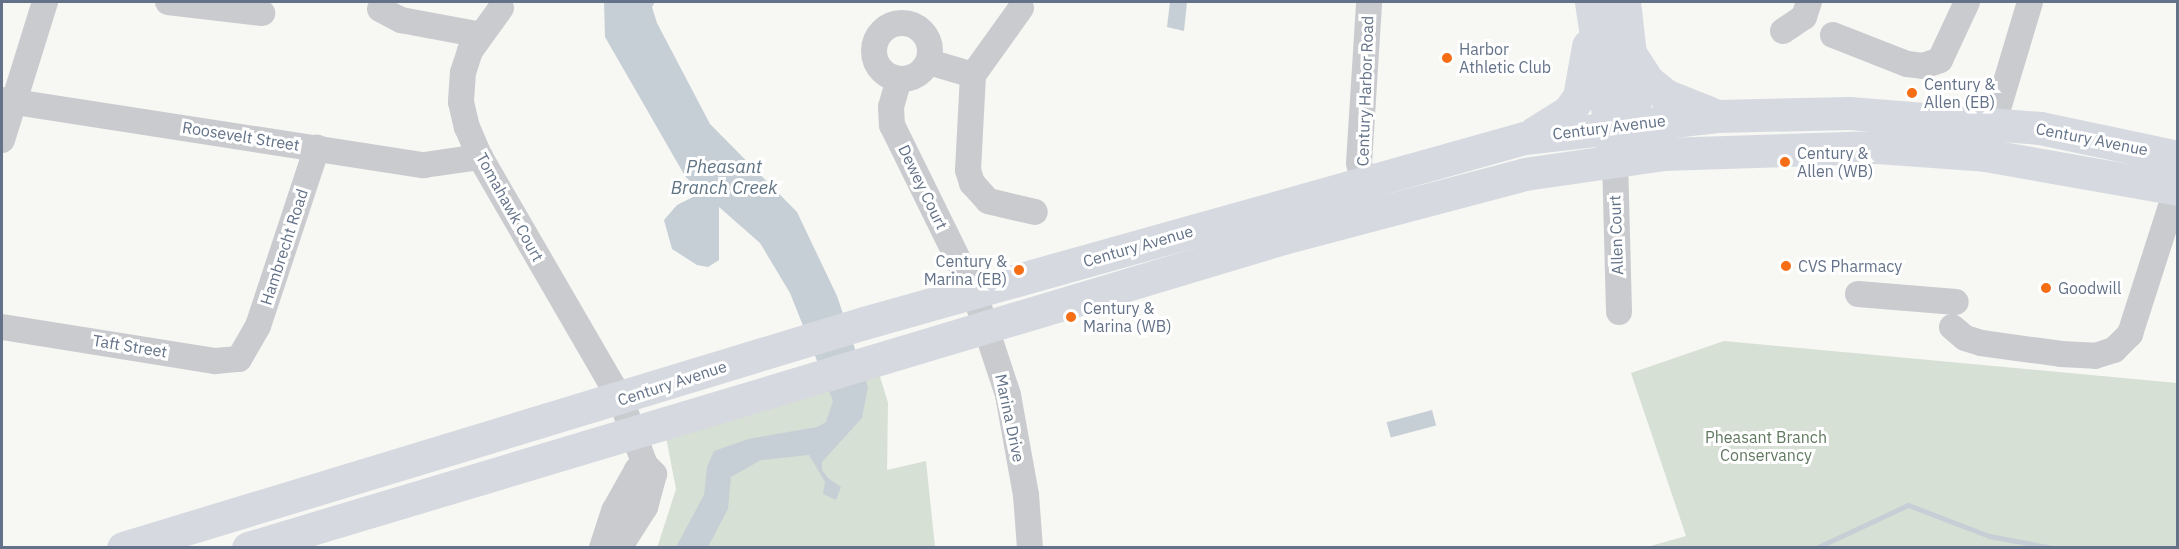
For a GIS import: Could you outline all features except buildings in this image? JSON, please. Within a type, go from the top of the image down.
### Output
[{"type":"main road","points":[[1615,159],[1620,126],[1635,98],[1624,2]]},
{"type":"main road","points":[[1592,8],[1620,126]]},
{"type":"main road","points":[[1524,138],[1568,112],[1579,97],[1592,8]]},
{"type":"main road","points":[[1629,51],[1648,81],[1665,95],[1717,116]]},
{"type":"main road","name":"Century Avenue","points":[[123,548],[621,400],[783,347],[1363,180],[1524,138],[1717,116],[1849,112],[1994,122],[2097,138],[2178,157]]},
{"type":"main road","name":"Century Avenue","points":[[248,548],[323,537],[634,431],[1458,189],[1615,159],[1804,146],[1877,147],[1985,155],[2177,189]]},
{"type":"street","points":[[2,140],[8,101],[45,2]]},
{"type":"street","points":[[168,2],[262,13]]},
{"type":"street","name":"Century Harbor Road","points":[[1363,180],[1359,163],[1369,2]]},
{"type":"street","points":[[1783,32],[1804,17],[1809,2]]},
{"type":"street","points":[[1833,35],[1907,64],[1923,66],[1940,60],[1967,2]]},
{"type":"street","points":[[1985,155],[2030,2]]},
{"type":"street","name":"Tomahawk Court","points":[[501,8],[481,35],[463,72],[461,102],[480,157],[621,400],[645,465],[654,474],[651,495],[627,514]]},
{"type":"street","points":[[1021,8],[973,75],[968,170],[972,183],[988,201],[1035,212]]},
{"type":"street","points":[[380,9],[401,20],[481,35]]},
{"type":"street","points":[[903,22],[920,29],[930,44],[928,62],[916,76],[899,79],[881,70],[873,52],[879,34],[886,27],[903,22]]},
{"type":"street","points":[[928,62],[973,75]]},
{"type":"street","name":"Dewey Court","points":[[899,79],[891,108],[892,125],[974,292]]},
{"type":"street","name":"Roosevelt Street","points":[[8,101],[432,165],[480,157]]},
{"type":"street","name":"Hambrecht Road","points":[[250,345],[317,148]]},
{"type":"street","name":"Allen Court","points":[[1615,159],[1619,312]]},
{"type":"street","points":[[1952,327],[1965,338],[1982,343],[2061,354],[2095,356],[2114,350],[2130,334],[2177,189]]},
{"type":"street","name":"Marina Drive","points":[[974,292],[1008,395],[1026,495],[1030,548]]},
{"type":"street","points":[[1858,294],[1956,302]]},
{"type":"street","name":"Taft Street","points":[[2,327],[226,363],[239,359],[250,345]]},
{"type":"street","points":[[602,548],[603,534],[627,514]]},
{"type":"street","points":[[619,548],[627,514]]},
{"type":"green space","name":"Pheasant Branch Conservancy","points":[[1724,341],[2177,383],[2177,547],[1647,547],[1686,536],[1631,373]]},
{"type":"green space","points":[[875,360],[888,403],[887,470],[926,461],[935,547],[657,548],[676,489],[663,422]]},
{"type":"water","name":"Pheasant Branch Creek","points":[[604,2],[655,2],[652,7],[657,23],[710,124],[797,212],[837,296],[868,387],[862,418],[822,462],[822,470],[828,478],[841,487],[836,500],[823,494],[825,482],[809,455],[761,460],[731,477],[728,509],[708,547],[676,547],[704,495],[707,467],[714,451],[748,439],[817,427],[826,422],[833,401],[790,293],[760,243],[719,207],[719,260],[708,267],[697,265],[672,249],[664,220],[677,205],[701,193],[685,176],[605,37]]},
{"type":"water","points":[[1170,2],[1187,2],[1184,31],[1167,27]]},
{"type":"water","points":[[1432,410],[1436,425],[1391,438],[1387,422]]},
{"type":"waterway","points":[[1816,548],[1908,505],[1989,536],[2053,548]]},
{"type":"place","name":"Harbor Athletic Club","points":[[1447,58]]},
{"type":"place","name":"Century & Allen (EB)","points":[[1912,93]]},
{"type":"place","name":"Century & Allen (WB)","points":[[1785,162]]},
{"type":"place","name":"CVS Pharmacy","points":[[1786,266]]},
{"type":"place","name":"Century & Marina (EB)","points":[[1019,270]]},
{"type":"place","name":"Goodwill","points":[[2046,288]]},
{"type":"place","name":"Century & Marina (WB)","points":[[1071,317]]}]
